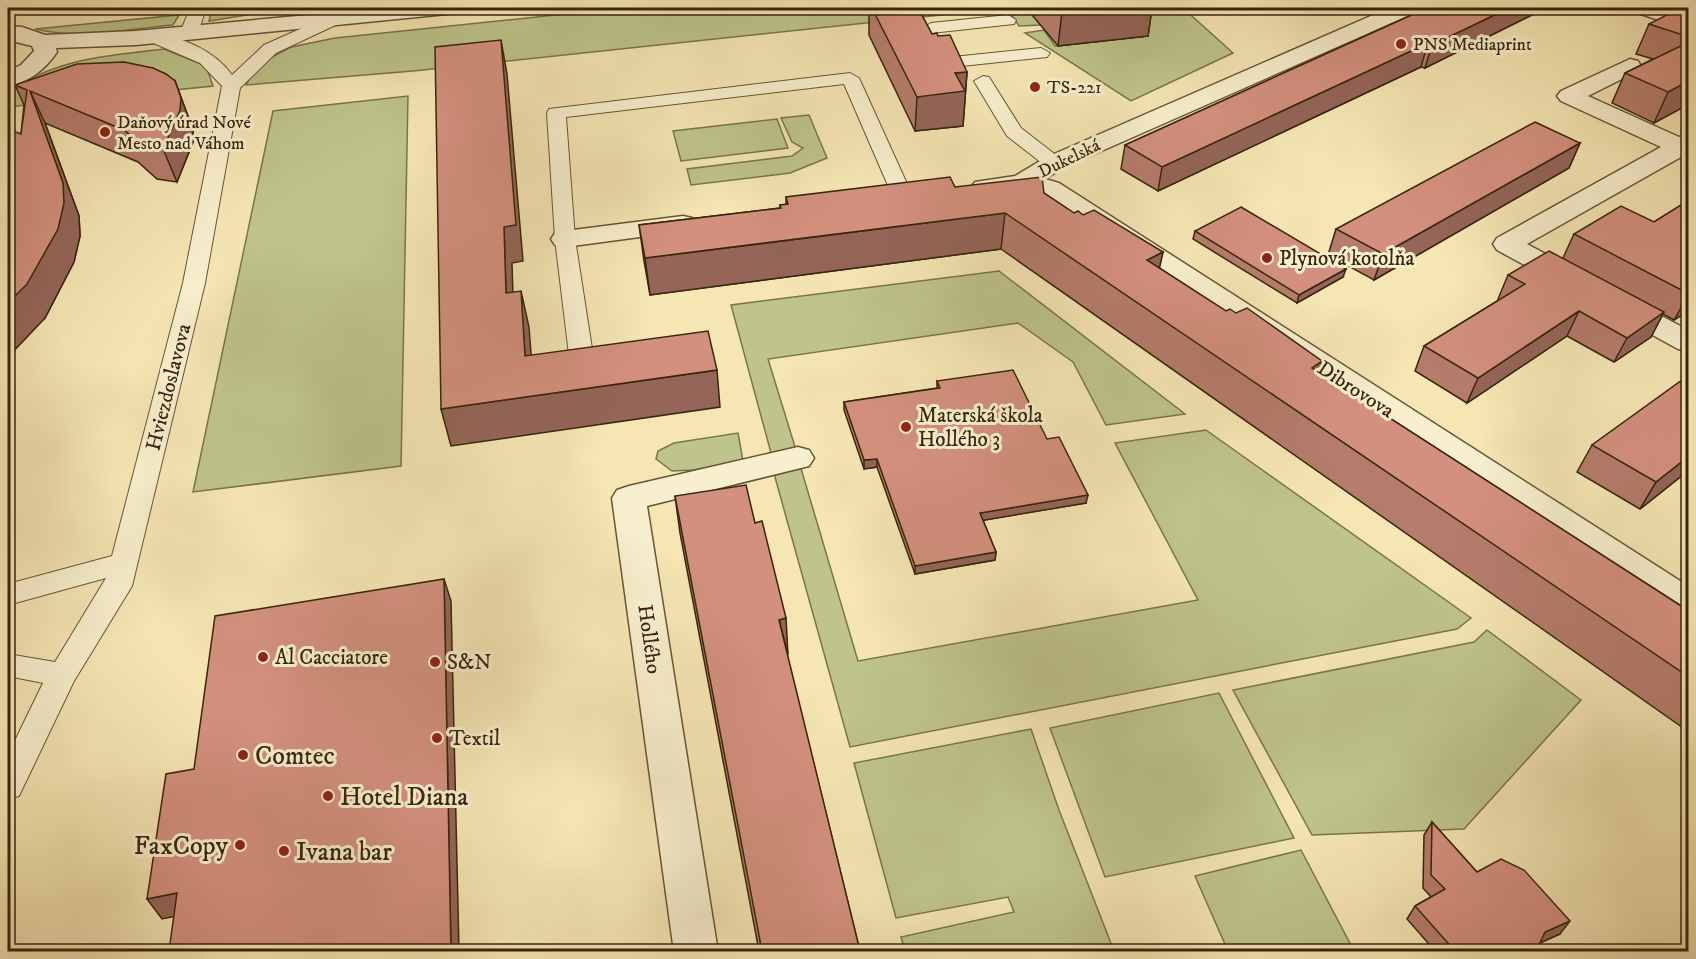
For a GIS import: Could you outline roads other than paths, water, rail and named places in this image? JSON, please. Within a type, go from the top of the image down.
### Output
[{"type":"street","points":[[8,80],[39,53],[144,37],[336,18],[359,12],[447,8]]},
{"type":"street","name":"Dukelská","points":[[957,191],[1021,183],[1054,163],[1406,8]]},
{"type":"street","points":[[1646,8],[1689,24]]},
{"type":"street","points":[[8,33],[22,34],[39,53]]},
{"type":"street","points":[[1630,66],[1569,96],[1685,144]]},
{"type":"street","points":[[1685,144],[1507,244],[1689,342]]},
{"type":"street","name":"Dibrovova","points":[[1021,183],[1050,188],[1689,604]]},
{"type":"street","points":[[566,239],[707,222]]},
{"type":"street","name":"Hollého","points":[[696,951],[629,498],[798,458]]},
{"type":"lane","points":[[189,33],[198,8]]},
{"type":"lane","points":[[144,37],[197,52],[220,68],[231,86],[270,49],[336,18]]},
{"type":"lane","points":[[931,28],[1008,20]]},
{"type":"lane","points":[[953,62],[1041,53]]},
{"type":"lane","points":[[581,355],[566,239],[556,113],[850,78],[903,198]]},
{"type":"lane","points":[[983,81],[1014,132],[1054,163]]},
{"type":"lane","name":"Hviezdoslavova","points":[[8,786],[62,675],[117,586],[194,282],[231,86]]},
{"type":"lane","points":[[8,594],[123,563]]},
{"type":"lane","points":[[8,665],[62,675]]},
{"type":"place","name":"PNS Mediaprint","points":[[1401,44]]},
{"type":"place","name":"TS-221","points":[[1035,87]]},
{"type":"place","name":"Daňový úrad Nové Mesto nad Váhom","points":[[105,132]]},
{"type":"place","name":"Plynová kotolňa","points":[[1267,258]]},
{"type":"place","name":"Materská škola Hollého 3","points":[[906,427]]},
{"type":"place","name":"Al Cacciatore","points":[[263,657]]},
{"type":"place","name":"S&N","points":[[435,662]]},
{"type":"place","name":"Textil","points":[[437,738]]},
{"type":"place","name":"Comtec","points":[[243,755]]},
{"type":"place","name":"Hotel Diana","points":[[328,796]]},
{"type":"place","name":"FaxCopy","points":[[240,845]]},
{"type":"place","name":"Ivana bar","points":[[284,851]]}]
